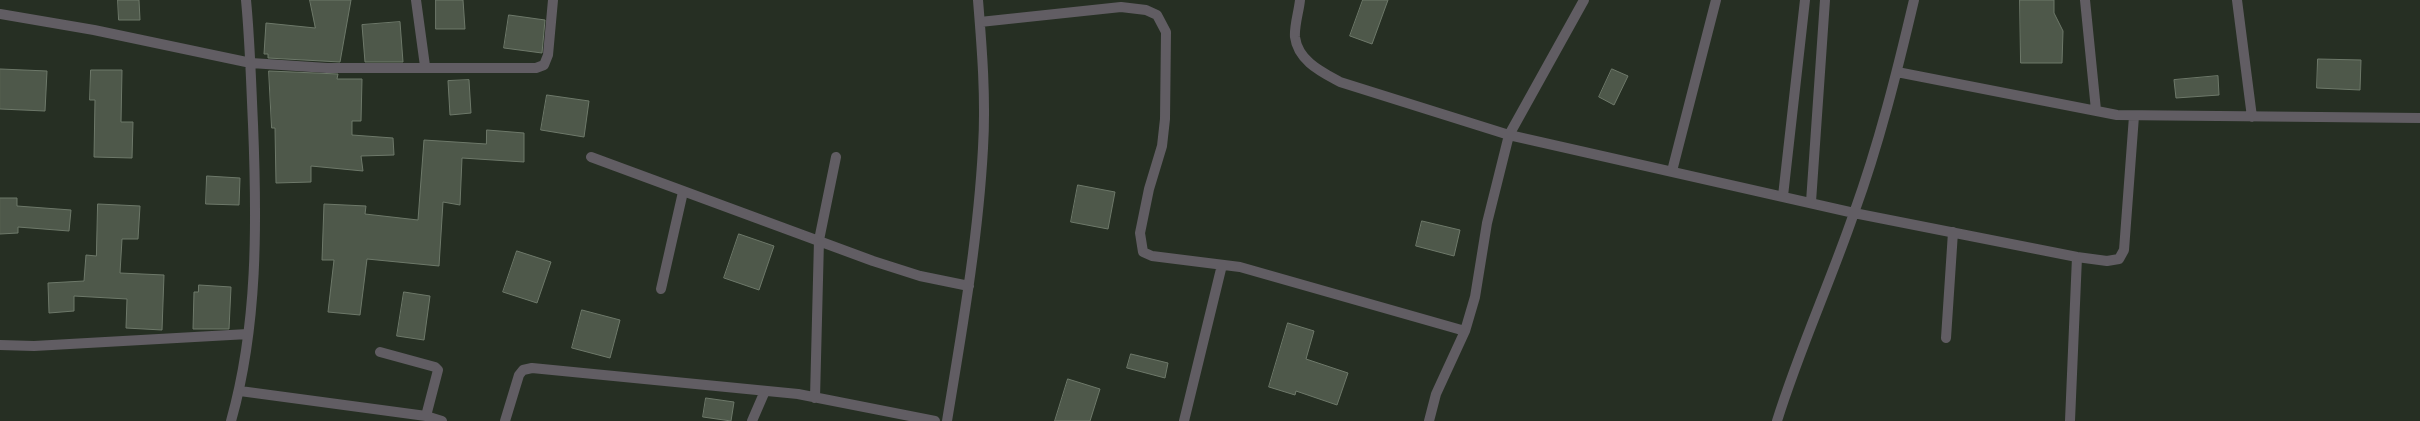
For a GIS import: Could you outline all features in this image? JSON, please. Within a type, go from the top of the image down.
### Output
[{"type":"street","points":[[231,421],[240,391],[248,334],[254,258],[251,63],[246,0]]},
{"type":"street","points":[[416,0],[425,66]]},
{"type":"street","points":[[0,14],[94,30],[251,63],[328,68],[542,66],[548,55],[553,0]]},
{"type":"street","points":[[947,421],[977,229],[984,147],[984,90],[978,0]]},
{"type":"street","points":[[1300,0],[1295,37],[1299,49],[1318,70],[1340,82],[1509,135],[1811,202],[1854,213],[2077,258],[2108,261],[2119,259],[2124,250],[2134,116]]},
{"type":"street","points":[[1429,421],[1436,394],[1465,332],[1475,298],[1487,223],[1509,135],[1584,0]]},
{"type":"street","points":[[1672,171],[1716,0]]},
{"type":"street","points":[[1783,196],[1805,0]]},
{"type":"street","points":[[1811,202],[1825,0]]},
{"type":"street","points":[[1777,421],[1789,382],[1854,213],[1897,72],[1914,0]]},
{"type":"street","points":[[2084,0],[2096,110]]},
{"type":"street","points":[[2237,0],[2252,117]]},
{"type":"street","points":[[980,22],[1146,5],[1157,15],[1166,32],[1167,42],[1162,146],[1149,189],[1140,233],[1141,244],[1144,252],[1152,256],[1240,267],[1465,332]]},
{"type":"street","points":[[1897,72],[2134,116],[2420,118]]},
{"type":"street","points":[[591,157],[904,272],[969,286]]},
{"type":"street","points":[[815,398],[819,240],[836,157]]},
{"type":"street","points":[[661,289],[683,192]]},
{"type":"street","points":[[1946,338],[1953,232]]},
{"type":"street","points":[[2070,421],[2077,258]]},
{"type":"street","points":[[1184,421],[1222,265]]},
{"type":"street","points":[[0,345],[42,345],[248,334]]},
{"type":"street","points":[[380,352],[435,367],[438,370],[426,416]]},
{"type":"street","points":[[505,421],[519,375],[523,370],[532,368],[765,391],[815,398],[934,421]]},
{"type":"street","points":[[240,391],[426,416],[442,421]]},
{"type":"street","points":[[752,421],[765,391]]},
{"type":"building","points":[[118,0],[139,0],[140,20],[119,20]]},
{"type":"building","points":[[310,0],[351,0],[340,62],[268,58],[268,54],[264,54],[266,23],[315,28]]},
{"type":"building","points":[[436,0],[463,0],[465,29],[436,29]]},
{"type":"building","points":[[1363,0],[1388,0],[1372,44],[1350,36]]},
{"type":"building","points":[[2020,0],[2054,0],[2054,13],[2063,31],[2062,63],[2021,63]]},
{"type":"building","points":[[509,15],[545,20],[542,53],[504,48]]},
{"type":"building","points":[[400,22],[403,62],[365,62],[362,25]]},
{"type":"building","points":[[2318,59],[2361,60],[2360,90],[2317,88]]},
{"type":"building","points":[[0,69],[47,71],[45,111],[0,109]]},
{"type":"building","points":[[1612,69],[1628,76],[1614,105],[1599,97]]},
{"type":"building","points":[[91,70],[122,70],[121,122],[133,122],[132,158],[94,157],[95,100],[90,100]]},
{"type":"building","points":[[269,71],[338,74],[337,79],[362,79],[361,121],[352,121],[352,135],[393,138],[394,155],[361,156],[363,171],[311,166],[311,182],[276,183],[275,128],[272,128]]},
{"type":"building","points":[[2218,76],[2219,95],[2176,98],[2174,80]]},
{"type":"building","points":[[469,80],[471,113],[450,115],[448,81]]},
{"type":"building","points":[[547,95],[589,101],[584,137],[541,130]]},
{"type":"building","points":[[487,130],[524,133],[524,162],[462,158],[460,205],[443,202],[439,266],[367,259],[360,315],[328,312],[334,260],[322,260],[324,204],[366,206],[365,214],[418,220],[424,140],[486,144]]},
{"type":"building","points":[[207,176],[240,178],[239,205],[206,204]]},
{"type":"building","points":[[1078,185],[1115,192],[1108,229],[1071,222]]},
{"type":"building","points":[[0,198],[17,198],[17,206],[71,210],[69,231],[18,227],[18,233],[0,234]]},
{"type":"building","points":[[98,204],[140,206],[138,239],[122,239],[120,273],[164,275],[162,330],[126,328],[127,299],[74,296],[74,311],[49,313],[48,283],[84,281],[86,255],[96,256]]},
{"type":"building","points":[[1422,221],[1460,230],[1454,256],[1416,246]]},
{"type":"building","points":[[739,234],[774,246],[759,290],[724,278]]},
{"type":"building","points":[[517,251],[551,262],[537,303],[503,292]]},
{"type":"building","points":[[199,285],[231,287],[229,329],[193,329],[194,292],[198,292]]},
{"type":"building","points":[[404,292],[430,296],[424,340],[397,336]]},
{"type":"building","points":[[582,310],[620,320],[610,358],[572,348]]},
{"type":"building","points":[[1288,323],[1314,331],[1306,359],[1348,373],[1337,405],[1296,391],[1295,395],[1269,387]]},
{"type":"building","points":[[1131,354],[1168,363],[1165,378],[1127,368]]},
{"type":"building","points":[[1068,379],[1100,389],[1090,421],[1055,421]]},
{"type":"building","points":[[706,398],[734,402],[731,421],[703,417]]}]
